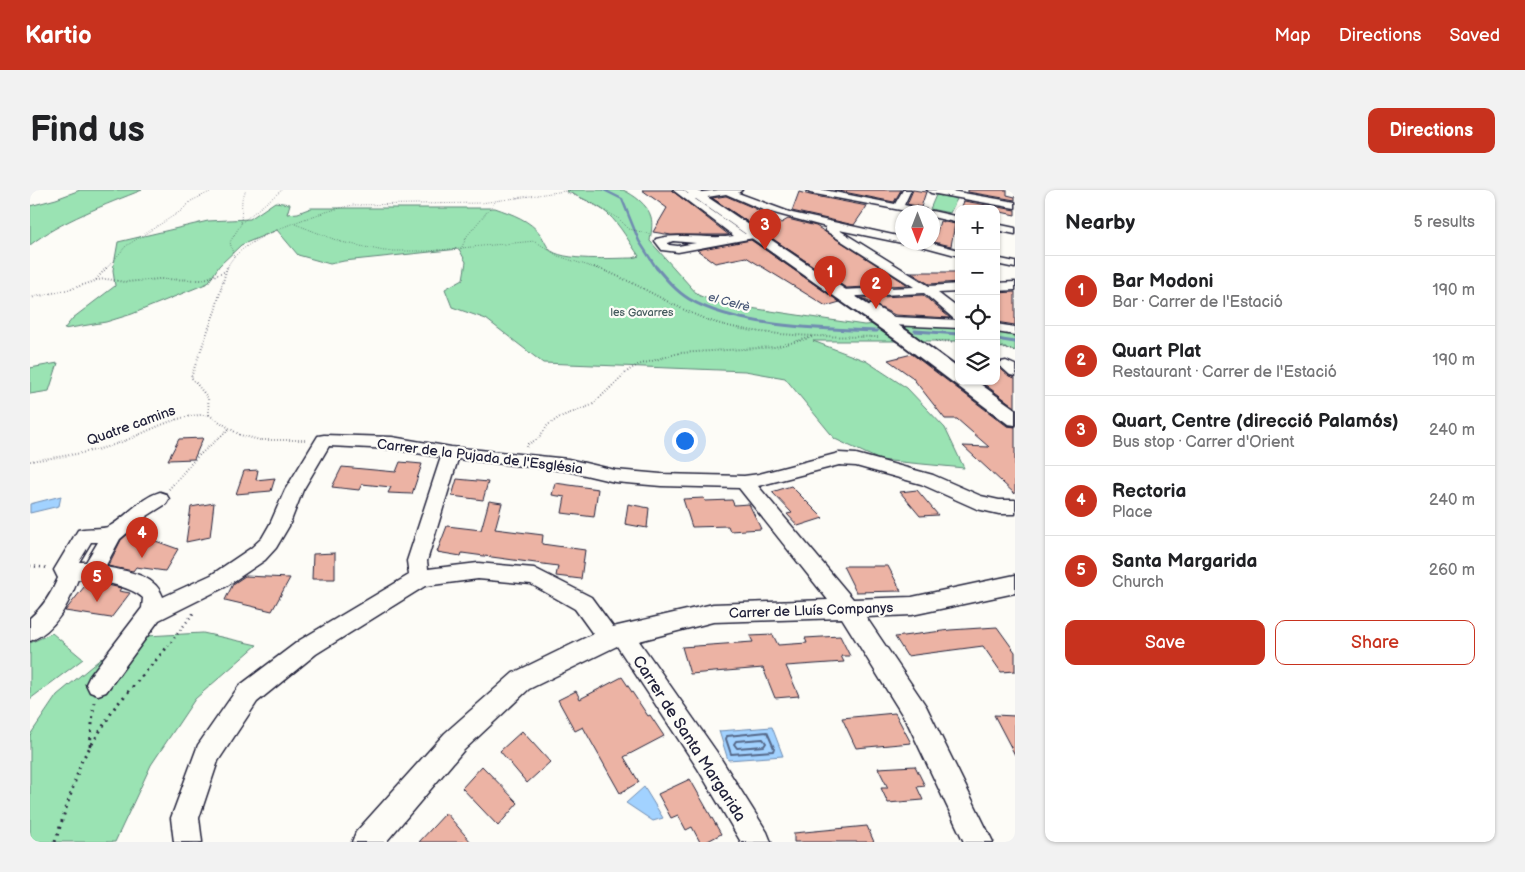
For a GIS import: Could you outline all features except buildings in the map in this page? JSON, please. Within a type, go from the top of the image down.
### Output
[{"type":"main road","points":[[691,194],[749,236],[844,293],[955,375]]},
{"type":"main road","points":[[969,385],[1015,419]]},
{"type":"street","points":[[676,190],[691,194],[739,190]]},
{"type":"street","points":[[899,205],[907,190]]},
{"type":"street","points":[[930,190],[990,205]]},
{"type":"street","points":[[726,191],[767,208],[818,222],[895,238]]},
{"type":"street","points":[[808,193],[895,207]]},
{"type":"street","points":[[1000,205],[1015,206]]},
{"type":"street","points":[[940,216],[955,219]]},
{"type":"street","points":[[818,222],[927,290],[955,313]]},
{"type":"street","points":[[1000,228],[1015,231]]},
{"type":"street","points":[[720,241],[749,236]]},
{"type":"street","points":[[940,249],[955,252]]},
{"type":"street","points":[[1000,262],[1015,265]]},
{"type":"street","points":[[1000,286],[1015,286]]},
{"type":"street","points":[[844,293],[955,288]]},
{"type":"street","points":[[844,293],[891,321],[955,324]]},
{"type":"street","points":[[1000,329],[1015,331]]},
{"type":"street","points":[[151,613],[218,581],[258,554],[269,544],[280,526],[294,490],[324,440]]},
{"type":"street","name":"Carrer de la Pujada de l'Església","points":[[324,440],[392,443],[451,453],[568,464],[615,476],[661,480],[744,482],[759,480],[839,459],[856,460],[927,480],[977,502],[999,507],[1015,507]]},
{"type":"street","points":[[422,578],[418,570],[417,561],[451,453]]},
{"type":"street","points":[[744,482],[848,608],[918,715],[979,842]]},
{"type":"street","points":[[92,571],[113,534],[140,511],[160,499]]},
{"type":"street","points":[[64,570],[85,535],[113,534]]},
{"type":"street","points":[[64,570],[92,571],[139,583],[151,591],[154,601],[151,613],[98,684]]},
{"type":"street","points":[[30,631],[45,619],[60,600],[68,578],[64,570]]},
{"type":"street","points":[[188,842],[185,818],[207,754],[248,694],[308,647],[422,578],[478,571],[534,576],[583,603],[615,636]]},
{"type":"street","name":"Carrer de Lluís Companys","points":[[366,842],[454,742],[521,681],[615,636],[713,613],[912,606],[1015,584]]},
{"type":"street","name":"Carrer de Santa Margarida","points":[[615,636],[707,760],[757,842]]},
{"type":"path","points":[[95,281],[126,246],[182,212],[191,202],[214,190]]},
{"type":"path","points":[[241,223],[242,200],[246,190]]},
{"type":"path","points":[[234,258],[230,242],[241,223],[282,190]]},
{"type":"path","points":[[324,440],[260,440],[240,435],[209,414],[212,404],[207,393],[191,377],[226,271],[244,247],[269,233],[353,205],[438,205],[496,201],[572,190]]},
{"type":"path","points":[[563,191],[604,210],[618,218],[630,229],[648,234]]},
{"type":"path","points":[[461,249],[467,236],[496,201]]},
{"type":"path","points":[[295,224],[321,237],[362,248],[394,252],[461,249],[534,241],[544,245],[550,252],[558,256],[615,274],[706,319],[730,327],[817,336],[904,337],[924,341],[955,342]]},
{"type":"path","points":[[30,298],[106,279],[125,282],[160,279],[202,280],[226,271]]},
{"type":"path","points":[[523,459],[528,444],[538,440],[548,425],[560,417],[592,405],[629,370],[638,365],[679,353],[775,347],[817,336]]},
{"type":"path","points":[[1000,347],[1015,351]]},
{"type":"path","name":"Quatre camins","points":[[30,461],[110,446],[180,417],[197,413],[209,414]]},
{"type":"path","points":[[160,499],[196,458],[229,429]]},
{"type":"path","points":[[55,842],[82,760],[115,707],[158,659],[198,607]]},
{"type":"path","points":[[90,748],[94,718],[94,699],[98,684]]},
{"type":"green space","points":[[80,190],[142,190],[69,221],[30,245],[30,206]]},
{"type":"green space","name":"les Gavarres","points":[[623,190],[636,198],[647,208],[651,217],[650,241],[698,295],[717,303],[864,325],[897,323],[955,326],[955,341],[813,341],[866,361],[907,388],[945,428],[964,468],[880,460],[835,439],[785,378],[745,371],[543,363],[486,319],[452,307],[445,289],[463,279],[466,262],[459,249],[330,264],[298,255],[277,230],[241,245],[219,266],[208,283],[132,314],[106,322],[64,329],[73,318],[115,286],[113,270],[118,242],[208,221],[250,219],[275,202],[290,204],[287,214],[298,213],[311,208],[495,208],[514,215],[532,225],[541,235],[549,249],[555,253],[576,258],[633,258],[639,256],[621,229],[604,210],[566,191]]},
{"type":"green space","points":[[936,195],[957,199],[950,213],[940,211],[940,205],[932,205]]},
{"type":"green space","points":[[1000,332],[1015,334],[1015,351],[1000,347]]},
{"type":"green space","points":[[58,363],[49,391],[30,394],[30,368]]},
{"type":"green space","points":[[52,633],[83,659],[30,699],[30,643]]},
{"type":"green space","points":[[203,633],[257,645],[195,699],[151,765],[115,842],[30,842],[30,735],[57,695],[127,637]]},
{"type":"water","points":[[61,496],[59,506],[30,513],[30,504]]},
{"type":"water","points":[[772,727],[783,756],[728,760],[719,731]]},
{"type":"water","points":[[644,787],[663,818],[653,821],[626,803]]},
{"type":"waterway","name":"el Celrè","points":[[604,190],[622,199],[639,241],[657,269]]},
{"type":"waterway","name":"el Celrè","points":[[656,267],[675,289],[684,296],[708,308],[731,316],[780,325],[877,331]]},
{"type":"waterway","name":"el Celrè","points":[[915,331],[955,334]]},
{"type":"waterway","name":"el Celrè","points":[[1000,340],[1015,342]]},
{"type":"place","name":"Quart, Centre (direcció Palamós)","points":[[765,250]]},
{"type":"place","name":"Bar Modoni","points":[[830,297]]},
{"type":"place","name":"Quart Plat","points":[[876,309]]},
{"type":"place","name":"Rectoria","points":[[142,558]]},
{"type":"place","name":"Santa Margarida","points":[[97,602]]}]
